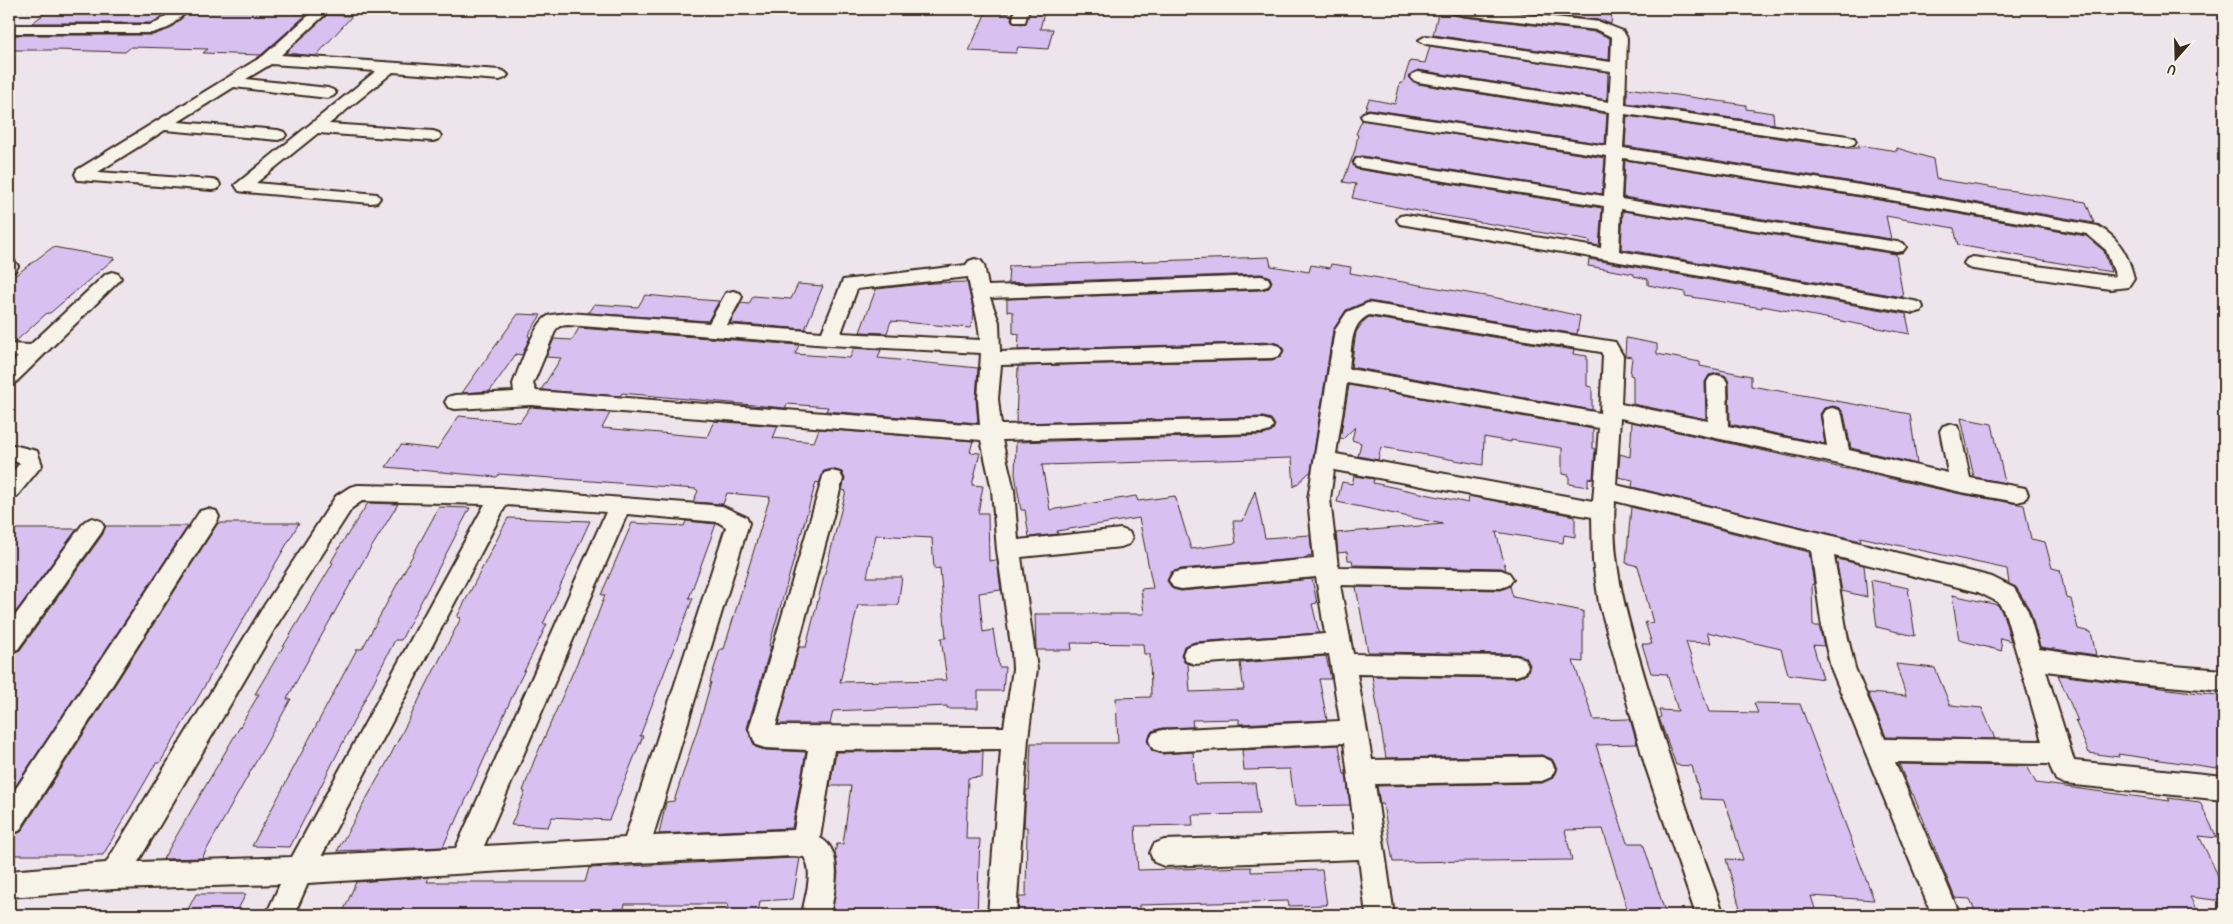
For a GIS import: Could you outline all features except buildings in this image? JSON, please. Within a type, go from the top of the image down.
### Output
[{"type":"street","points":[[9,29],[152,29],[183,9]]},
{"type":"street","points":[[212,184],[84,176],[86,171],[268,59],[324,9]]},
{"type":"street","points":[[1455,9],[1463,12],[1608,28],[1618,34],[1620,38],[1619,68],[1610,256]]},
{"type":"street","points":[[1426,40],[1619,68]]},
{"type":"street","points":[[268,59],[500,76]]},
{"type":"street","points":[[371,198],[245,187],[243,185],[389,68]]},
{"type":"street","points":[[1418,77],[1616,108],[1848,141]]},
{"type":"street","points":[[230,82],[328,93]]},
{"type":"street","points":[[1369,116],[1879,193],[2092,230],[2106,238],[2114,247],[2125,278],[2120,282],[2110,283],[1973,263]]},
{"type":"street","points":[[161,125],[278,135]]},
{"type":"street","points":[[315,128],[433,136]]},
{"type":"street","points":[[1362,163],[1898,247]]},
{"type":"street","points":[[1406,220],[1914,307]]},
{"type":"street","points":[[976,276],[989,322],[988,399],[991,433],[1003,490],[1008,550],[1025,668],[1015,738],[1002,915]]},
{"type":"street","points":[[829,339],[850,284],[976,276],[1261,282]]},
{"type":"street","points":[[9,377],[112,278]]},
{"type":"street","points":[[715,329],[733,297]]},
{"type":"street","points":[[1380,915],[1355,731],[1327,572],[1319,499],[1345,330],[1356,312],[1368,310],[1608,346],[1613,356],[1604,500],[1604,562],[1611,603],[1658,765],[1710,915]]},
{"type":"street","points":[[530,398],[524,393],[522,384],[548,326],[557,316],[990,353],[1272,351]]},
{"type":"street","points":[[9,350],[35,352]]},
{"type":"street","points":[[1337,374],[1718,431],[1961,484],[2017,494]]},
{"type":"street","points":[[1717,382],[1718,431]]},
{"type":"street","points":[[455,402],[530,398],[991,433],[1264,426]]},
{"type":"street","points":[[1832,415],[1839,456]]},
{"type":"street","points":[[1950,431],[1961,484]]},
{"type":"street","points":[[9,452],[26,454],[32,460],[31,465],[9,490]]},
{"type":"street","points":[[1324,460],[1604,500],[1820,542],[1984,584],[2006,595],[2016,611],[2065,772],[2224,788]]},
{"type":"street","points":[[832,479],[762,729],[765,737],[823,739],[1015,738]]},
{"type":"street","points":[[114,876],[270,616],[344,502],[358,493],[500,496],[620,505],[722,514],[738,523],[635,850]]},
{"type":"street","points":[[280,915],[300,870],[500,496]]},
{"type":"street","points":[[464,860],[620,505]]},
{"type":"street","points":[[9,822],[208,517]]},
{"type":"street","points":[[9,642],[93,527]]},
{"type":"street","points":[[1008,550],[1121,538]]},
{"type":"street","points":[[1820,542],[1835,634],[1843,668],[1946,915]]},
{"type":"street","points":[[1181,580],[1327,572],[1500,579]]},
{"type":"street","points":[[1195,654],[1342,654],[1516,666]]},
{"type":"street","points":[[2029,658],[2136,672],[2223,680]]},
{"type":"street","points":[[1162,741],[1355,731]]},
{"type":"street","points":[[805,844],[823,739]]},
{"type":"street","points":[[1877,750],[2058,754]]},
{"type":"street","points":[[1361,772],[1542,770]]},
{"type":"street","points":[[9,884],[114,876],[300,870],[788,843],[805,844],[820,855],[823,870],[816,915]]},
{"type":"street","points":[[1164,853],[1372,846]]}]
